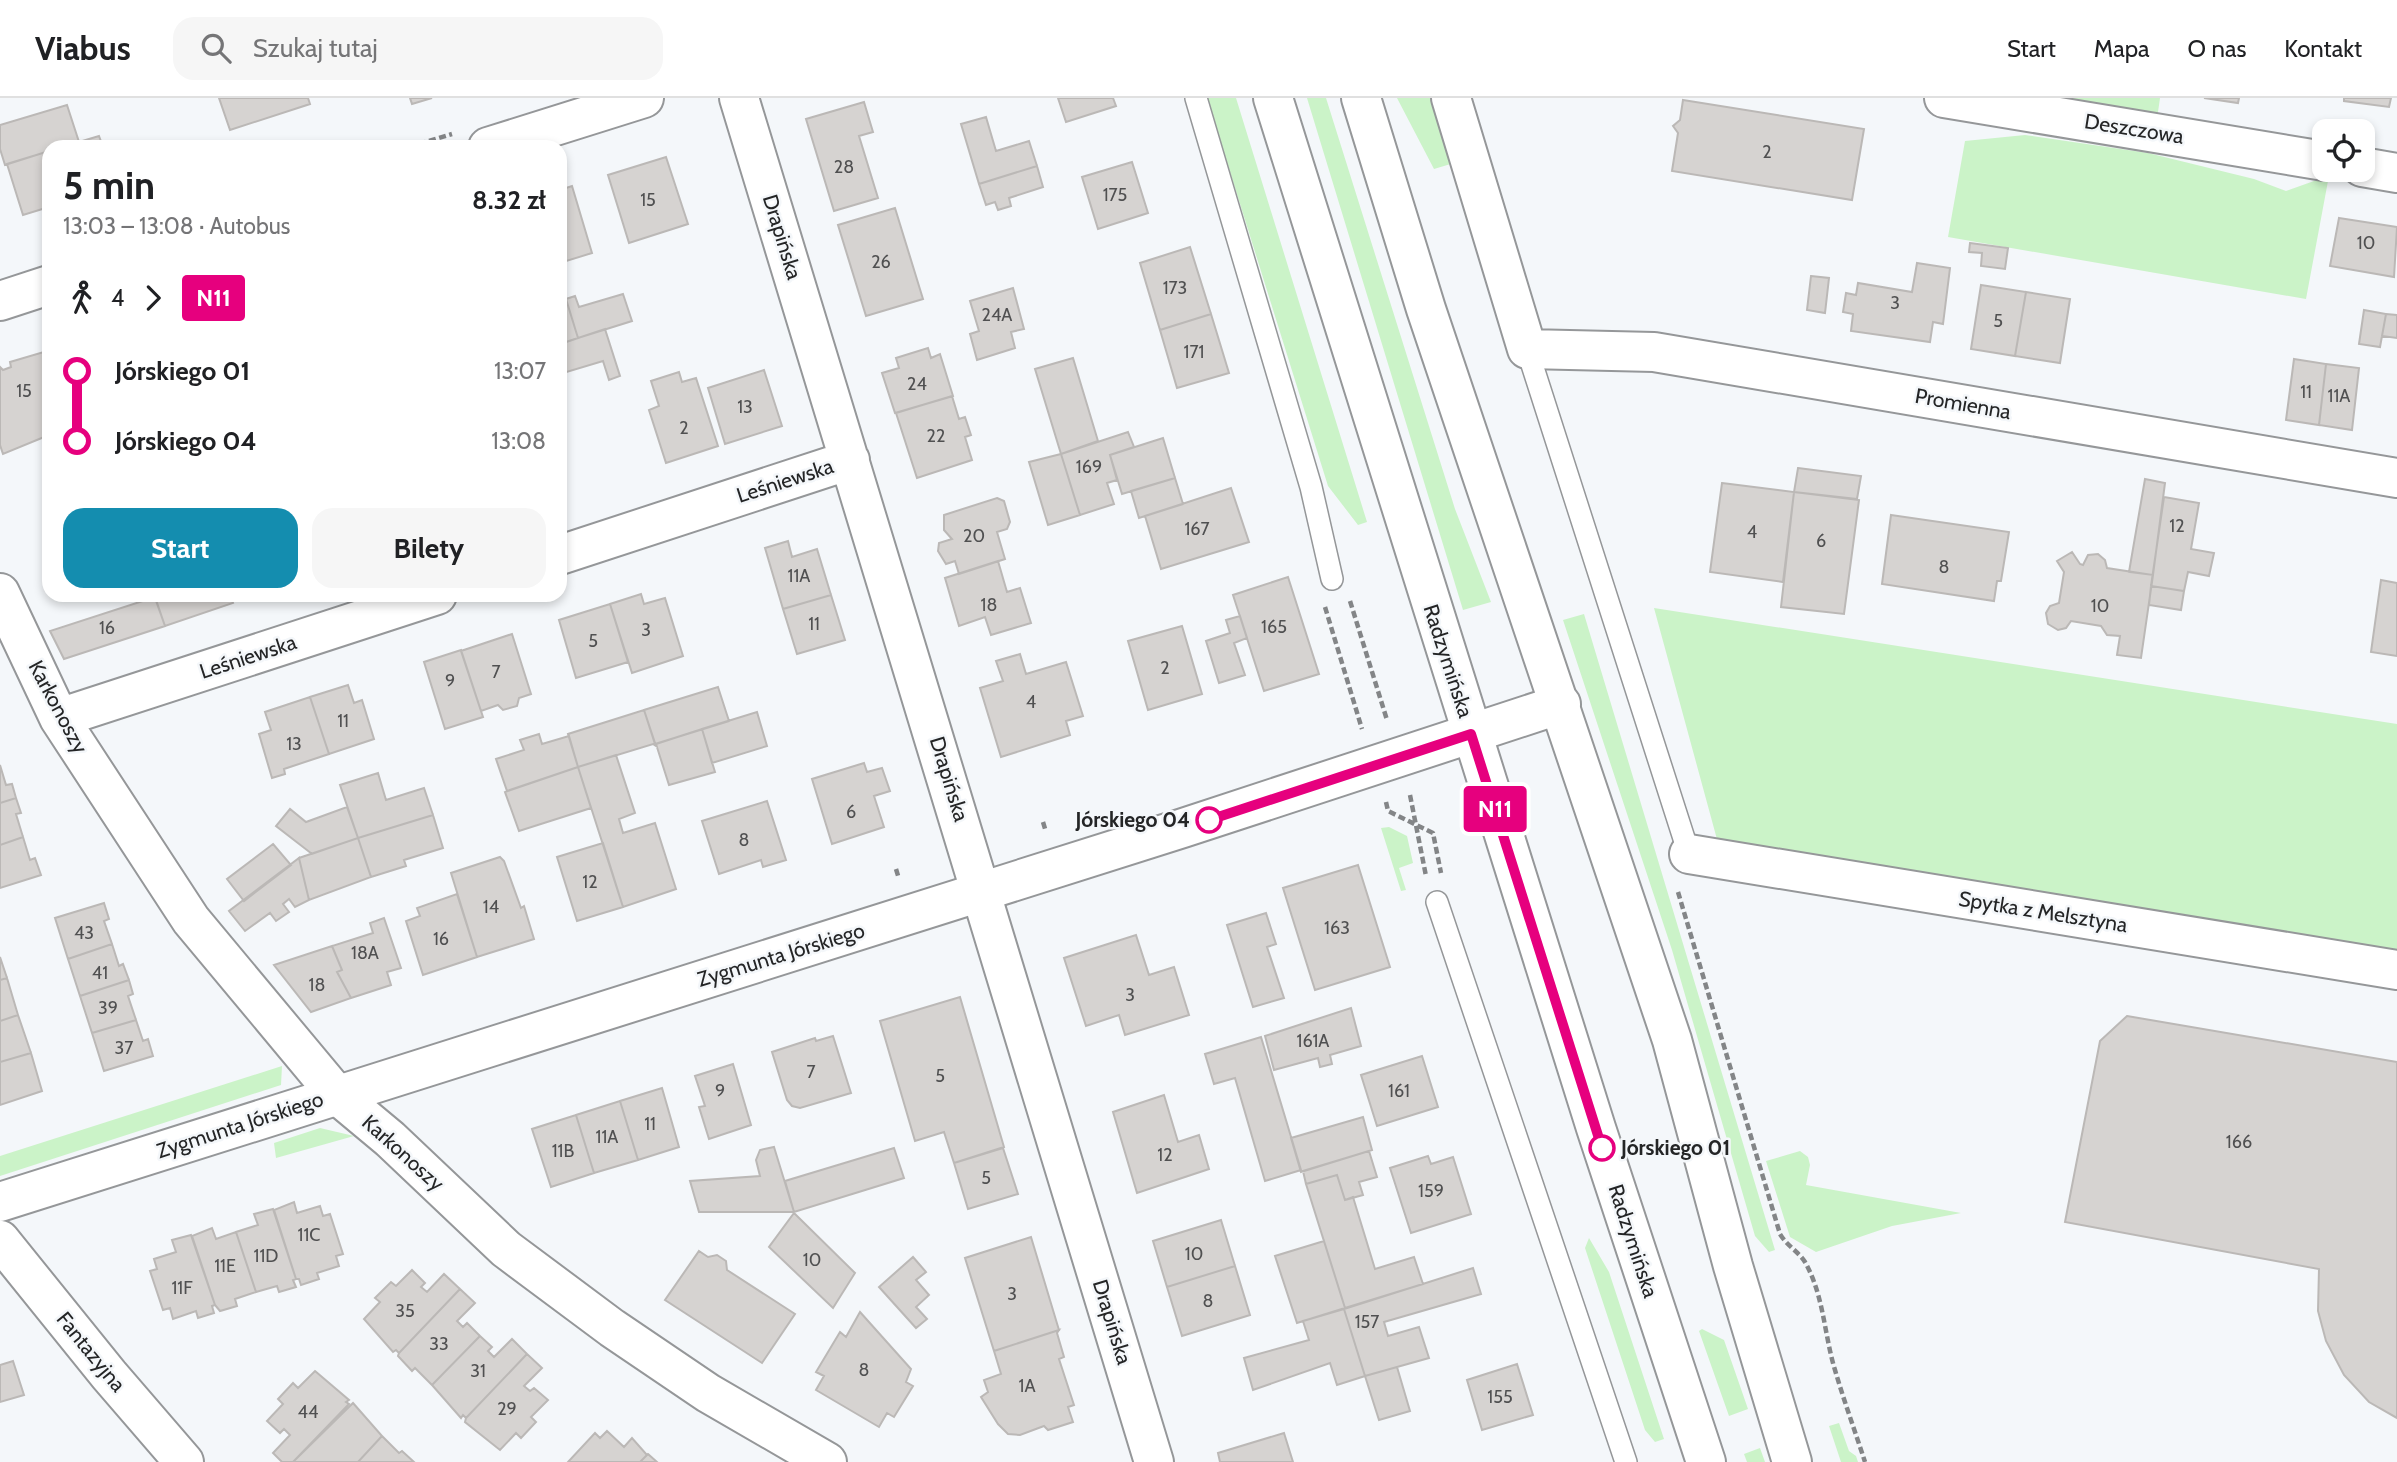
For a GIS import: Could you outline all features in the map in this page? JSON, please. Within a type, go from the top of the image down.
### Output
[{"type":"street","points":[[510,140],[644,98]]},
{"type":"street","name":"Drapińska","points":[[739,98],[1154,1462]]},
{"type":"street","name":"Radzymińska","points":[[1273,98],[1595,1128],[1706,1462]]},
{"type":"street","points":[[1361,98],[1434,335],[1561,704],[1672,1040],[1734,1266],[1793,1462]]},
{"type":"street","points":[[1451,98],[1527,349]]},
{"type":"street","name":"Deszczowa","points":[[1944,98],[2312,159]]},
{"type":"street","points":[[2375,169],[2397,173]]},
{"type":"street","points":[[0,301],[42,287]]},
{"type":"street","name":"Promienna","points":[[1527,349],[1654,352],[2397,478]]},
{"type":"street","name":"Leśniewska","points":[[567,553],[850,460]]},
{"type":"street","name":"Karkonoszy","points":[[0,593],[60,718],[191,920],[336,1094],[390,1139],[506,1249],[612,1328],[708,1393],[827,1462]]},
{"type":"street","name":"Leśniewska","points":[[60,718],[416,602]]},
{"type":"street","name":"Zygmunta Jórskiego","points":[[0,1202],[982,892],[1561,704]]},
{"type":"street","name":"Spytka z Melsztyna","points":[[1689,854],[2397,970]]},
{"type":"street","name":"Fantazyjna","points":[[0,1240],[109,1376],[184,1462]]},
{"type":"lane","points":[[1196,98],[1311,487],[1332,579]]},
{"type":"lane","points":[[1527,349],[1689,854]]},
{"type":"lane","points":[[1437,902],[1626,1462]]},
{"type":"path","points":[[1332,579],[1352,603],[1388,722]]},
{"type":"path","points":[[1332,579],[1324,611],[1363,733]]},
{"type":"path","points":[[1382,792],[1388,811],[1433,833],[1443,883],[1437,902]]},
{"type":"path","points":[[1410,797],[1418,848],[1437,902]]},
{"type":"path","points":[[1678,891],[1780,1234],[1788,1247],[1804,1259],[1814,1283],[1826,1320],[1834,1368],[1865,1462]]},
{"type":"green space","points":[[1207,98],[1236,98],[1367,522],[1358,525],[1328,486]]},
{"type":"green space","points":[[1307,98],[1326,98],[1455,509],[1491,602],[1463,610]]},
{"type":"green space","points":[[1397,98],[1435,98],[1454,163],[1434,169]]},
{"type":"green space","points":[[2034,98],[2160,98],[2157,119]]},
{"type":"green space","points":[[2025,135],[2148,153],[2254,179],[2286,191],[2312,182],[2328,182],[2306,299],[1948,237],[1965,141]]},
{"type":"green space","points":[[1654,608],[2397,724],[2397,961],[1718,843]]},
{"type":"green space","points":[[1584,614],[1775,1250],[1769,1252],[1755,1236],[1672,950],[1563,620]]},
{"type":"green space","points":[[1389,827],[1407,836],[1413,863],[1399,868],[1406,890],[1401,891],[1381,828]]},
{"type":"green space","points":[[282,1066],[281,1085],[0,1176],[0,1156]]},
{"type":"green space","points":[[320,1128],[354,1136],[276,1158],[274,1143]]},
{"type":"green space","points":[[1800,1151],[1808,1157],[1810,1165],[1806,1185],[1961,1213],[1892,1226],[1816,1252],[1790,1237],[1766,1161]]},
{"type":"green space","points":[[1589,1238],[1609,1272],[1664,1439],[1655,1442],[1645,1430],[1585,1248]]},
{"type":"green space","points":[[1702,1329],[1724,1340],[1748,1409],[1729,1416],[1699,1331]]},
{"type":"green space","points":[[1839,1423],[1849,1451],[1856,1456],[1858,1462],[1841,1462],[1829,1426]]},
{"type":"green space","points":[[1760,1448],[1765,1462],[1747,1462],[1744,1454]]},
{"type":"building","points":[[219,98],[308,98],[310,104],[230,130]]},
{"type":"building","points":[[410,98],[432,98],[412,104]]},
{"type":"building","points":[[1058,98],[1113,98],[1116,106],[1066,122]]},
{"type":"building","points":[[2204,98],[2239,98],[2238,103]]},
{"type":"building","points":[[2344,98],[2391,98],[2389,107],[2344,101]]},
{"type":"building","points":[[1683,100],[1864,129],[1852,200],[1672,171],[1678,133],[1673,126],[1680,120]]},
{"type":"building","points":[[864,102],[873,132],[859,136],[878,198],[834,211],[806,119]]},
{"type":"building","points":[[67,105],[78,140],[42,140],[42,153],[5,165],[0,149],[0,125]]},
{"type":"building","points":[[986,117],[996,151],[1029,141],[1037,166],[979,184],[961,124]]},
{"type":"building","points":[[42,153],[42,209],[23,215],[7,164]]},
{"type":"building","points":[[666,157],[688,224],[629,243],[608,175]]},
{"type":"building","points":[[1132,162],[1148,213],[1098,229],[1082,177]]},
{"type":"building","points":[[1037,166],[1043,187],[1009,198],[1011,206],[998,210],[995,202],[986,205],[979,184]]},
{"type":"building","points":[[572,186],[592,253],[567,261],[567,188]]},
{"type":"building","points":[[895,208],[923,299],[866,316],[838,225]]},
{"type":"building","points":[[2339,218],[2397,227],[2394,277],[2330,266]]},
{"type":"building","points":[[1970,243],[2008,248],[2005,269],[1981,266],[1982,253],[1969,252]]},
{"type":"building","points":[[1190,247],[1211,314],[1160,330],[1140,263]]},
{"type":"building","points":[[1917,263],[1950,268],[1943,324],[1933,322],[1930,342],[1851,331],[1853,314],[1843,312],[1846,293],[1856,295],[1858,283],[1912,292]]},
{"type":"building","points":[[1811,276],[1829,278],[1825,313],[1807,310]]},
{"type":"building","points":[[1981,285],[2026,292],[2015,356],[1971,349]]},
{"type":"building","points":[[1013,288],[1024,329],[1011,332],[1015,348],[977,360],[970,334],[979,331],[970,301]]},
{"type":"building","points":[[2026,292],[2070,299],[2060,363],[2015,356]]},
{"type":"building","points":[[623,294],[632,321],[578,338],[567,299],[575,296],[579,307]]},
{"type":"building","points":[[567,302],[578,338],[567,342]]},
{"type":"building","points":[[2364,310],[2386,314],[2380,347],[2359,344]]},
{"type":"building","points":[[1211,314],[1229,373],[1177,388],[1160,330]]},
{"type":"building","points":[[2386,314],[2397,315],[2397,338],[2382,336]]},
{"type":"building","points":[[605,329],[620,376],[609,380],[603,361],[567,372],[567,342]]},
{"type":"building","points":[[928,348],[931,358],[940,354],[953,396],[895,413],[882,373],[899,368],[896,358]]},
{"type":"building","points":[[42,352],[42,438],[3,454],[0,445],[0,367],[3,370],[11,367],[10,362]]},
{"type":"building","points":[[1073,358],[1098,441],[1061,454],[1035,369]]},
{"type":"building","points":[[2294,359],[2326,364],[2319,425],[2286,420]]},
{"type":"building","points":[[2326,364],[2359,368],[2352,430],[2319,425]]},
{"type":"building","points":[[764,370],[782,426],[725,444],[708,388]]},
{"type":"building","points":[[679,372],[682,382],[696,378],[718,446],[666,463],[649,410],[659,406],[651,381]]},
{"type":"building","points":[[952,396],[959,419],[965,417],[971,435],[965,437],[972,460],[917,478],[896,413]]},
{"type":"building","points":[[1128,432],[1134,447],[1110,455],[1117,480],[1107,483],[1114,504],[1080,515],[1061,454]]},
{"type":"building","points":[[1163,438],[1175,478],[1122,494],[1110,455]]},
{"type":"building","points":[[1061,454],[1080,515],[1048,525],[1029,462]]},
{"type":"building","points":[[1798,468],[1861,476],[1857,499],[1794,492]]},
{"type":"building","points":[[1175,478],[1183,504],[1139,518],[1131,491]]},
{"type":"building","points":[[2145,479],[2165,483],[2153,575],[2129,572]]},
{"type":"building","points":[[1722,483],[1794,492],[1783,582],[1710,572]]},
{"type":"building","points":[[1231,488],[1249,542],[1161,569],[1145,516]]},
{"type":"building","points":[[1794,492],[1859,500],[1844,614],[1781,607]]},
{"type":"building","points":[[2164,497],[2199,503],[2191,549],[2214,553],[2209,576],[2188,572],[2184,591],[2151,586]]},
{"type":"building","points":[[997,498],[1004,501],[1010,522],[1007,529],[997,532],[1005,559],[959,574],[955,561],[946,564],[938,551],[939,543],[952,539],[944,530],[944,515]]},
{"type":"building","points":[[1891,515],[2009,532],[2001,581],[1997,581],[1994,601],[1882,584]]},
{"type":"building","points":[[788,541],[792,557],[817,549],[831,595],[783,609],[765,548]]},
{"type":"building","points":[[2072,552],[2083,565],[2088,555],[2098,554],[2105,560],[2107,568],[2153,575],[2141,658],[2117,655],[2120,636],[2107,635],[2101,626],[2071,621],[2066,628],[2058,630],[2048,624],[2046,613],[2050,606],[2059,603],[2064,572],[2057,561]]},
{"type":"building","points":[[998,561],[1007,592],[1020,588],[1031,623],[991,635],[985,617],[959,626],[945,578]]},
{"type":"building","points":[[1288,577],[1319,674],[1264,691],[1233,595]]},
{"type":"building","points":[[2381,580],[2397,583],[2397,656],[2371,652]]},
{"type":"building","points":[[2151,586],[2184,591],[2181,610],[2149,605]]},
{"type":"building","points":[[641,594],[644,604],[665,598],[683,656],[632,673],[610,604]]},
{"type":"building","points":[[831,595],[845,640],[797,654],[783,609]]},
{"type":"building","points":[[140,602],[157,602],[165,626],[64,659],[50,631]]},
{"type":"building","points":[[156,602],[233,603],[165,626]]},
{"type":"building","points":[[610,604],[628,662],[576,678],[559,620]]},
{"type":"building","points":[[1240,616],[1247,638],[1234,643],[1245,675],[1219,683],[1206,641],[1230,633],[1226,620]]},
{"type":"building","points":[[1182,626],[1202,694],[1148,710],[1128,641]]},
{"type":"building","points":[[512,634],[531,694],[519,698],[517,706],[503,710],[498,705],[481,711],[461,651]]},
{"type":"building","points":[[461,650],[483,717],[445,729],[424,662]]},
{"type":"building","points":[[1020,654],[1026,674],[1066,662],[1083,716],[1066,721],[1070,735],[1001,757],[980,688],[1003,681],[996,661]]},
{"type":"building","points":[[348,685],[354,703],[362,700],[374,739],[329,754],[310,697]]},
{"type":"building","points":[[718,687],[729,721],[655,744],[644,710]]},
{"type":"building","points":[[310,697],[329,754],[284,769],[285,774],[272,778],[259,734],[271,730],[265,712]]},
{"type":"building","points":[[644,710],[656,746],[653,744],[578,767],[568,734]]},
{"type":"building","points":[[757,712],[767,746],[712,763],[702,729]]},
{"type":"building","points":[[702,729],[715,772],[669,785],[656,744]]},
{"type":"building","points":[[539,734],[542,744],[569,736],[578,767],[507,791],[496,759],[524,750],[520,740]]},
{"type":"building","points":[[616,755],[635,813],[619,819],[623,833],[655,823],[676,889],[623,907],[578,767]]},
{"type":"building","points":[[864,763],[867,772],[882,768],[890,791],[874,796],[884,827],[832,844],[812,779]]},
{"type":"building","points":[[0,765],[6,785],[12,784],[16,798],[0,803]]},
{"type":"building","points":[[578,767],[591,808],[519,831],[505,792]]},
{"type":"building","points":[[378,773],[386,800],[424,788],[433,815],[358,838],[340,785]]},
{"type":"building","points":[[16,798],[21,813],[16,814],[23,837],[0,845],[0,803]]},
{"type":"building","points":[[767,801],[786,860],[763,867],[761,860],[719,874],[702,821]]},
{"type":"building","points":[[347,807],[358,838],[312,854],[276,826],[290,809],[306,822]]},
{"type":"building","points":[[433,815],[443,848],[404,860],[406,866],[371,877],[358,838]]},
{"type":"building","points":[[23,837],[30,860],[35,858],[41,875],[0,888],[0,845]]},
{"type":"building","points":[[358,838],[371,877],[309,900],[299,858]]},
{"type":"building","points":[[603,843],[623,907],[577,921],[557,857]]},
{"type":"building","points":[[273,844],[291,865],[244,901],[227,879]]},
{"type":"building","points":[[500,857],[504,861],[521,908],[524,906],[534,939],[477,957],[451,873]]},
{"type":"building","points":[[299,858],[309,900],[295,907],[289,899],[283,904],[289,912],[276,921],[270,913],[245,931],[229,911]]},
{"type":"building","points":[[1358,865],[1390,967],[1315,990],[1283,888]]},
{"type":"building","points":[[457,894],[477,957],[423,975],[406,921],[420,916],[417,908]]},
{"type":"building","points":[[104,903],[109,919],[104,921],[112,944],[68,959],[55,918]]},
{"type":"building","points":[[1266,913],[1276,944],[1267,947],[1284,998],[1253,1007],[1227,925]]},
{"type":"building","points":[[384,918],[401,968],[387,972],[391,985],[351,998],[337,972],[342,970],[332,946],[373,933],[370,923]]},
{"type":"building","points":[[1136,935],[1149,975],[1174,967],[1189,1015],[1125,1035],[1119,1015],[1086,1026],[1064,958]]},
{"type":"building","points":[[112,944],[119,966],[123,964],[129,980],[80,996],[68,959]]},
{"type":"building","points":[[332,946],[342,970],[337,972],[351,998],[311,1012],[274,965]]},
{"type":"building","points":[[0,957],[7,978],[0,980]]},
{"type":"building","points":[[7,978],[18,1015],[0,1021],[0,980]]},
{"type":"building","points":[[129,980],[133,994],[128,996],[136,1020],[92,1033],[80,996]]},
{"type":"building","points":[[960,997],[1004,1147],[954,1163],[944,1132],[915,1141],[880,1021]]},
{"type":"building","points":[[1351,1008],[1361,1046],[1330,1055],[1332,1064],[1320,1067],[1318,1058],[1274,1070],[1265,1036]]},
{"type":"building","points":[[18,1015],[31,1053],[0,1062],[0,1021]]},
{"type":"building","points":[[2127,1016],[2397,1062],[2397,1418],[2369,1402],[2344,1375],[2326,1341],[2318,1311],[2319,1269],[2065,1222],[2100,1041]]},
{"type":"building","points":[[136,1020],[143,1041],[148,1039],[153,1056],[104,1071],[92,1033]]},
{"type":"building","points":[[833,1036],[851,1093],[800,1108],[792,1106],[787,1100],[772,1052],[815,1038],[816,1041]]},
{"type":"building","points":[[1261,1037],[1301,1170],[1265,1181],[1235,1078],[1214,1084],[1205,1054]]},
{"type":"building","points":[[31,1053],[42,1091],[0,1105],[0,1062]]},
{"type":"building","points":[[1422,1056],[1438,1107],[1377,1126],[1361,1075]]},
{"type":"building","points":[[733,1064],[751,1125],[709,1139],[699,1107],[705,1106],[695,1076]]},
{"type":"building","points":[[662,1088],[679,1147],[638,1160],[620,1101]]},
{"type":"building","points":[[1164,1095],[1178,1142],[1199,1135],[1209,1169],[1137,1193],[1113,1112]]},
{"type":"building","points":[[620,1101],[638,1160],[594,1173],[576,1115]]},
{"type":"building","points":[[576,1115],[594,1173],[551,1187],[532,1129]]},
{"type":"building","points":[[1363,1117],[1372,1150],[1301,1172],[1291,1138]]},
{"type":"building","points":[[774,1147],[794,1212],[699,1212],[690,1181],[760,1176],[756,1160],[760,1150]]},
{"type":"building","points":[[894,1148],[904,1178],[794,1212],[785,1181]]},
{"type":"building","points":[[1003,1148],[1018,1194],[968,1209],[954,1163]]},
{"type":"building","points":[[1369,1151],[1377,1177],[1359,1182],[1363,1195],[1345,1200],[1337,1175],[1306,1184],[1303,1171]]},
{"type":"building","points":[[1428,1156],[1431,1164],[1453,1157],[1471,1214],[1411,1233],[1390,1168]]},
{"type":"building","points":[[1337,1175],[1345,1200],[1353,1197],[1375,1269],[1414,1257],[1423,1284],[1345,1308],[1306,1184]]},
{"type":"building","points":[[294,1202],[297,1213],[320,1206],[323,1216],[330,1214],[343,1254],[336,1256],[339,1266],[317,1273],[319,1279],[301,1285],[299,1279],[296,1279],[274,1210]]},
{"type":"building","points":[[273,1209],[296,1279],[293,1280],[296,1287],[279,1292],[277,1286],[256,1292],[236,1232],[258,1225],[254,1214]]},
{"type":"building","points":[[794,1213],[855,1273],[833,1308],[769,1247]]},
{"type":"building","points":[[1221,1220],[1235,1266],[1167,1287],[1153,1241]]},
{"type":"building","points":[[212,1228],[216,1239],[236,1232],[256,1292],[235,1299],[237,1306],[220,1311],[215,1305],[192,1236]]},
{"type":"building","points":[[191,1235],[215,1305],[212,1306],[214,1313],[198,1318],[196,1311],[173,1319],[170,1308],[163,1310],[150,1271],[157,1269],[154,1259],[176,1252],[172,1240]]},
{"type":"building","points":[[1031,1237],[1059,1330],[994,1351],[965,1258]]},
{"type":"building","points":[[1324,1241],[1345,1308],[1297,1323],[1275,1256]]},
{"type":"building","points":[[699,1251],[708,1257],[717,1255],[726,1261],[727,1270],[795,1314],[762,1363],[665,1300]]},
{"type":"building","points":[[913,1257],[926,1272],[916,1280],[929,1295],[916,1307],[927,1319],[916,1328],[879,1287]]},
{"type":"building","points":[[1235,1266],[1250,1315],[1182,1336],[1167,1287]]},
{"type":"building","points":[[1473,1268],[1481,1294],[1384,1322],[1388,1336],[1419,1327],[1429,1358],[1365,1376],[1344,1309]]},
{"type":"building","points":[[412,1270],[425,1283],[421,1287],[427,1292],[444,1274],[460,1289],[399,1353],[396,1350],[393,1352],[364,1319],[380,1302],[375,1298],[391,1282],[396,1286]]},
{"type":"building","points":[[460,1289],[475,1303],[457,1321],[463,1327],[467,1323],[480,1336],[432,1385],[415,1368],[412,1371],[398,1356]]},
{"type":"building","points":[[1344,1309],[1365,1376],[1337,1385],[1330,1363],[1253,1390],[1244,1358],[1309,1340],[1303,1321]]},
{"type":"building","points":[[860,1312],[911,1369],[906,1382],[913,1386],[894,1417],[887,1413],[879,1427],[816,1390],[824,1376],[816,1372],[840,1332],[846,1337]]},
{"type":"building","points":[[1059,1330],[1057,1333],[1064,1357],[1059,1359],[1074,1405],[1068,1407],[1073,1422],[1048,1430],[1044,1426],[1020,1435],[1008,1434],[998,1424],[981,1397],[988,1392],[984,1380],[1001,1374],[994,1351]]},
{"type":"building","points":[[480,1336],[492,1347],[488,1351],[494,1357],[512,1339],[527,1354],[466,1418],[463,1415],[461,1418],[432,1385]]},
{"type":"building","points":[[527,1354],[542,1368],[524,1386],[530,1391],[534,1388],[548,1400],[531,1417],[536,1422],[521,1438],[516,1433],[500,1450],[465,1422],[466,1418]]},
{"type":"building","points":[[13,1361],[24,1395],[0,1402],[0,1365]]},
{"type":"building","points":[[1517,1364],[1533,1415],[1482,1430],[1467,1380]]},
{"type":"building","points":[[1397,1367],[1410,1411],[1379,1420],[1365,1376]]},
{"type":"building","points":[[315,1371],[349,1400],[346,1402],[349,1404],[293,1462],[282,1462],[273,1453],[290,1435],[284,1429],[280,1433],[267,1421],[283,1404],[278,1399],[293,1383],[298,1388]]},
{"type":"building","points":[[353,1403],[382,1436],[358,1462],[293,1462]]},
{"type":"building","points":[[607,1431],[624,1447],[632,1438],[647,1455],[640,1462],[568,1462],[595,1433],[600,1438]]},
{"type":"building","points":[[1284,1433],[1293,1462],[1220,1462],[1218,1453]]},
{"type":"building","points":[[382,1436],[399,1453],[402,1451],[414,1462],[358,1462]]},
{"type":"building","points":[[648,1454],[657,1462],[640,1462]]},
{"type":"bus line","name":"N11","points":[[1209,820],[1471,734],[1602,1148]]},
{"type":"place","name":"Jórskiego 04","points":[[1209,820]]},
{"type":"place","name":"Jórskiego 01","points":[[1602,1148]]}]
